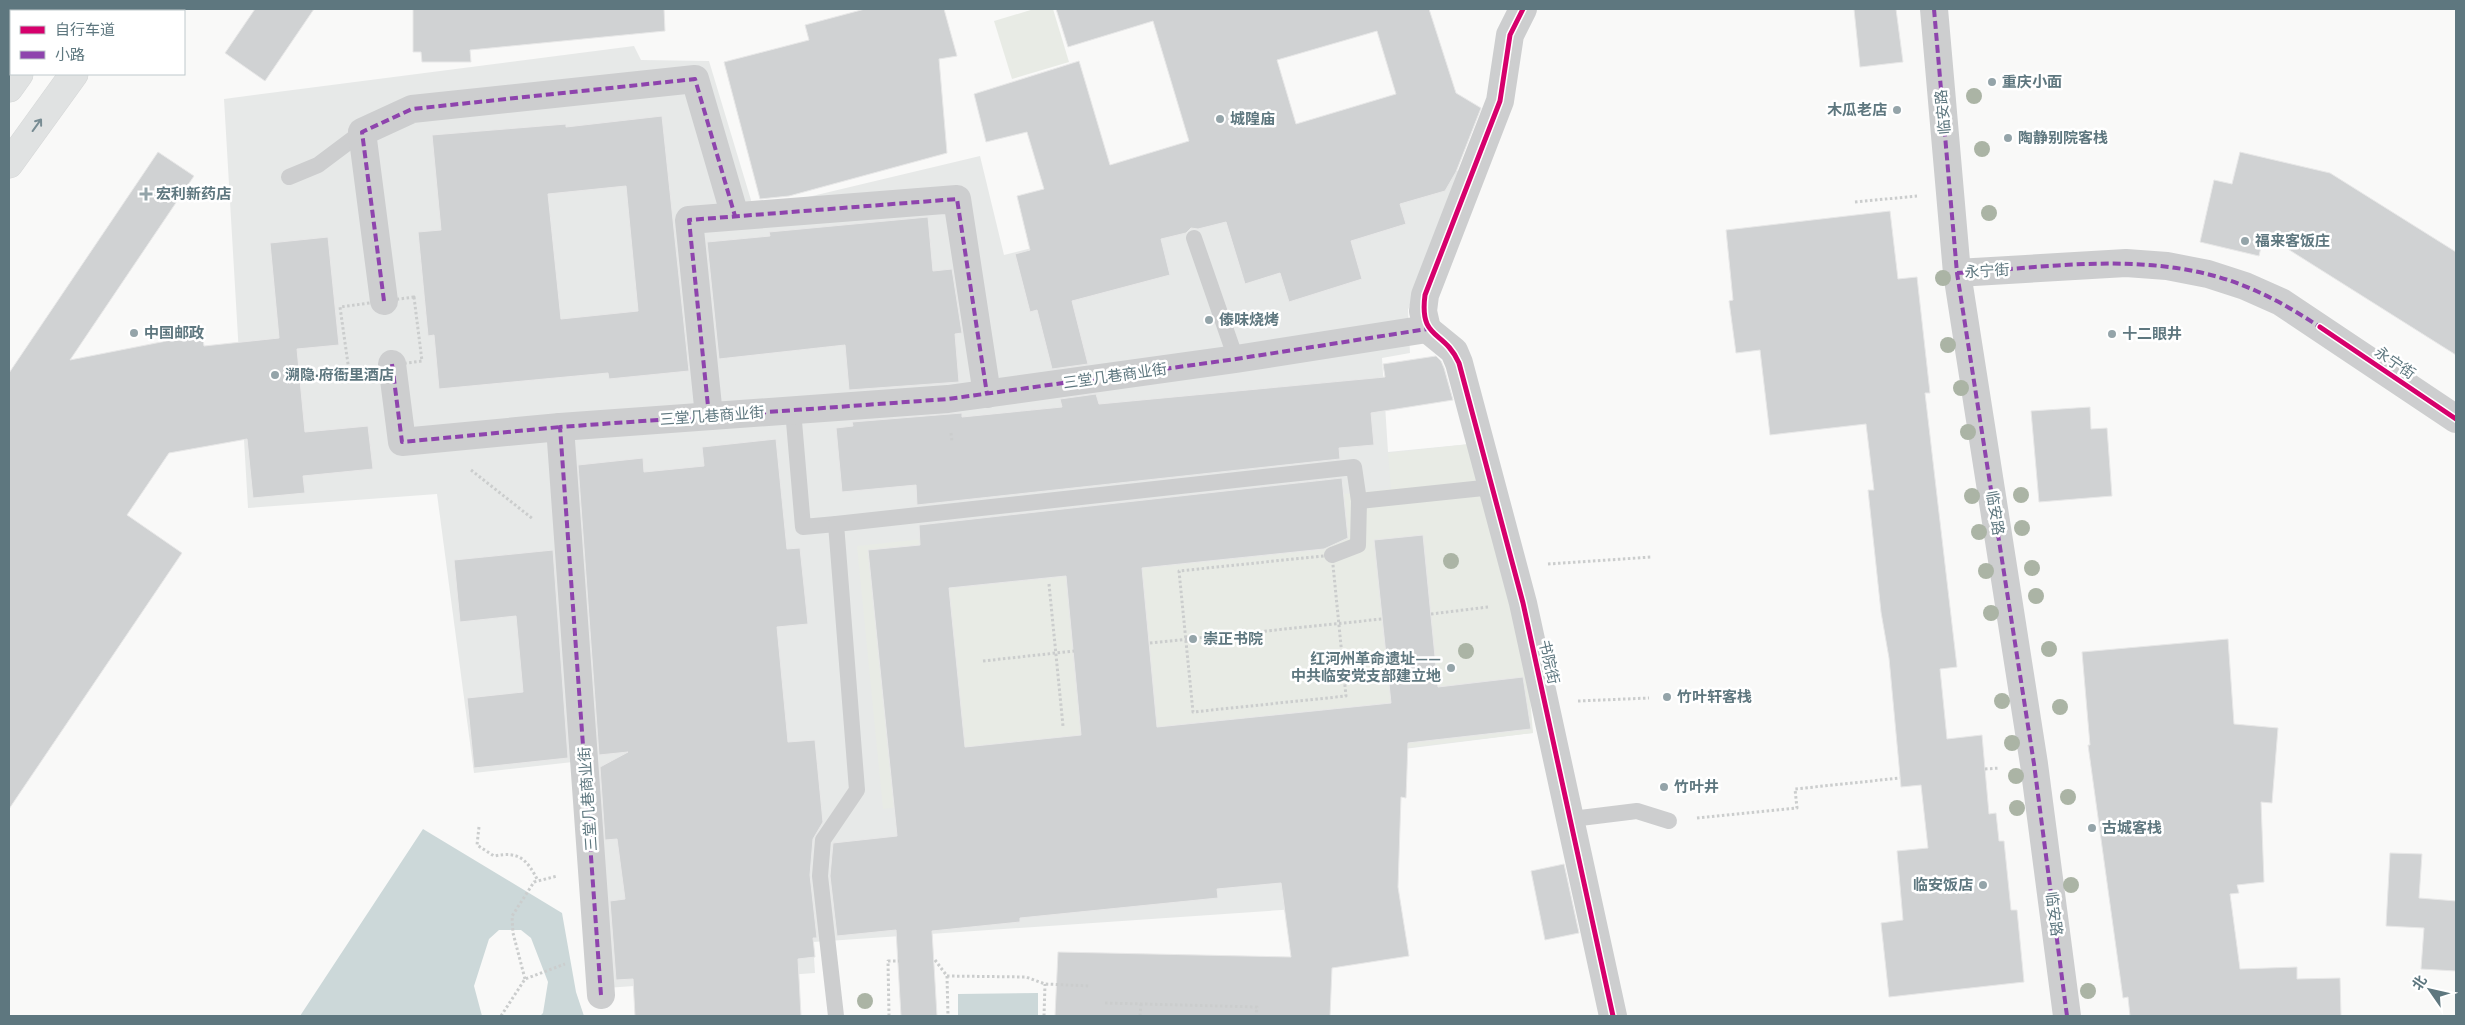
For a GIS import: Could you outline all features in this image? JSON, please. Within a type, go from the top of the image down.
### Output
[{"type":"main road","points":[[9,88],[18,75]]},
{"type":"main road","points":[[9,164],[73,75]]},
{"type":"street","points":[[1427,329],[1423,311],[1425,296],[1500,101],[1510,35],[1523,9]]},
{"type":"street","name":"临安路","points":[[1934,9],[1956,273],[2034,764],[2067,1016]]},
{"type":"street","points":[[384,302],[362,132],[412,109],[695,79],[735,216]]},
{"type":"street","points":[[709,416],[689,220],[735,216],[957,199],[987,394]]},
{"type":"street","name":"永宁街","points":[[1956,273],[2126,263],[2168,266],[2208,274],[2245,286],[2280,302],[2456,419]]},
{"type":"street","name":"三堂几巷商业街","points":[[601,995],[560,427],[987,394],[1236,359],[1427,329]]},
{"type":"street","name":"书院街","points":[[1427,329],[1454,351],[1493,487],[1523,603],[1572,819],[1613,1016]]},
{"type":"street","points":[[392,364],[402,442],[560,427]]},
{"type":"lane","points":[[289,178],[318,165],[362,132]]},
{"type":"lane","points":[[1194,238],[1236,359]]},
{"type":"lane","points":[[792,410],[803,527],[1354,467],[1359,501],[1358,546],[1332,555]]},
{"type":"lane","points":[[1359,501],[1493,487]]},
{"type":"lane","points":[[836,524],[857,790],[823,840],[820,876],[836,1016]]},
{"type":"lane","points":[[1572,819],[1637,811],[1669,821]]},
{"type":"path","points":[[1856,202],[1949,193]]},
{"type":"path","points":[[433,439],[570,550]]},
{"type":"path","points":[[1332,555],[1338,624],[1346,696],[1193,712],[1179,570],[1332,555]]},
{"type":"path","points":[[1514,566],[1652,557]]},
{"type":"path","points":[[1049,584],[1063,726]]},
{"type":"path","points":[[1432,614],[1523,603]]},
{"type":"path","points":[[1150,643],[1382,620]]},
{"type":"path","points":[[982,661],[1074,651]]},
{"type":"path","points":[[1545,702],[1649,698]]},
{"type":"path","points":[[1669,821],[1797,808],[1795,789],[1900,778]]},
{"type":"path","points":[[479,828],[477,846],[494,856],[510,853],[529,863],[536,882],[512,916],[513,933],[525,979]]},
{"type":"path","points":[[935,960],[947,976],[948,1016]]},
{"type":"path","points":[[888,1016],[888,961],[899,961]]},
{"type":"path","points":[[502,1015],[525,979],[570,962]]},
{"type":"path","points":[[947,976],[1026,978],[1045,984],[1090,986]]},
{"type":"path","points":[[1044,1016],[1046,1001],[1045,984]]},
{"type":"path","points":[[1105,1003],[1257,1008],[1256,1016]]},
{"type":"path","points":[[1140,1004],[1140,1016]]},
{"type":"shaded area","points":[[1034,9],[1053,9],[1069,62],[1012,79],[994,21]]},
{"type":"shaded area","points":[[634,46],[641,60],[709,61],[754,210],[980,156],[1004,255],[1420,149],[1460,172],[1408,310],[1410,353],[1382,358],[1388,452],[1470,444],[1533,733],[1332,758],[1355,905],[813,942],[815,973],[606,988],[591,760],[474,773],[437,494],[248,508],[224,99]]},
{"type":"shaded area","name":"崇正书院","points":[[1470,444],[1528,673],[1533,733],[883,809],[857,546],[1391,489],[1388,453]]},
{"type":"shaded area","points":[[423,829],[562,913],[576,992],[584,1016],[540,1016],[543,1013],[548,982],[531,938],[521,930],[499,930],[489,939],[474,986],[482,1016],[300,1016]]},
{"type":"shaded area","points":[[1038,993],[1038,1016],[958,1016],[958,994]]},
{"type":"building","points":[[255,9],[314,9],[265,81],[225,53]]},
{"type":"building","points":[[413,9],[664,9],[665,31],[470,50],[471,62],[422,62],[421,52],[413,52]]},
{"type":"building","points":[[865,9],[944,9],[957,56],[939,59],[947,153],[789,196],[760,199],[724,62],[809,40],[805,25]]},
{"type":"building","points":[[1056,9],[1429,9],[1456,93],[1481,108],[1456,172],[1445,191],[1400,204],[1406,224],[1351,241],[1362,279],[1289,302],[1280,273],[1245,284],[1226,222],[1198,229],[1191,228],[1186,233],[1161,239],[1170,275],[1072,301],[1088,364],[1052,369],[1037,310],[1030,312],[1015,254],[1030,250],[1017,196],[1044,189],[1027,132],[986,142],[974,94],[1079,61],[1110,165],[1189,141],[1153,21],[1068,47]],"holes":[[[1377,31],[1396,94],[1296,124],[1277,60]]]},
{"type":"building","points":[[1854,9],[1896,9],[1903,62],[1860,67]]},
{"type":"building","points":[[662,116],[689,371],[609,379],[608,373],[439,389],[434,335],[428,336],[418,232],[441,230],[432,135],[566,124],[566,127]],"holes":[[[626,186],[638,311],[561,319],[548,194]]]},
{"type":"building","points":[[158,152],[194,176],[70,360],[202,334],[204,346],[279,338],[270,243],[328,237],[339,345],[297,349],[305,432],[368,426],[373,469],[303,476],[305,493],[253,498],[247,439],[169,453],[127,515],[182,553],[9,809],[9,373]]},
{"type":"building","points":[[2240,152],[2330,173],[2456,252],[2456,355],[2264,234],[2259,256],[2200,242],[2214,180],[2232,184]]},
{"type":"building","points":[[1890,211],[1898,279],[1917,277],[1930,393],[1925,393],[1957,667],[1940,669],[1947,739],[1982,735],[1989,814],[1996,813],[1999,841],[2004,841],[2011,910],[2017,910],[2024,982],[1889,997],[1881,923],[1903,920],[1897,851],[1928,848],[1921,785],[1901,787],[1889,658],[1881,612],[1868,490],[1874,490],[1866,424],[1770,435],[1760,350],[1736,353],[1729,301],[1733,300],[1726,230]]},
{"type":"building","points":[[928,217],[933,271],[952,269],[962,333],[955,334],[959,382],[849,390],[845,345],[719,359],[707,242],[770,236],[769,232]]},
{"type":"building","points":[[1436,356],[1444,368],[1453,400],[1371,413],[1374,445],[1339,448],[1340,459],[917,505],[916,485],[842,492],[836,428],[853,426],[852,422],[962,413],[962,417],[1062,407],[1060,399],[1096,394],[1099,404],[1385,377],[1383,364]]},
{"type":"building","points":[[2090,407],[2091,429],[2107,428],[2112,496],[2039,502],[2031,411]]},
{"type":"building","points":[[776,439],[787,549],[800,548],[808,624],[777,627],[788,742],[815,740],[823,822],[813,839],[810,875],[817,938],[813,938],[815,957],[798,959],[801,1016],[635,1016],[633,979],[616,980],[610,901],[625,899],[617,839],[605,840],[600,767],[628,752],[599,755],[578,465],[643,458],[644,472],[704,466],[702,447]]},
{"type":"building","points":[[1342,478],[1348,538],[1324,549],[1142,568],[1157,727],[1391,703],[1374,540],[1423,535],[1438,687],[1523,677],[1531,729],[1408,743],[1406,798],[1401,797],[1398,887],[1409,956],[1332,968],[1330,1016],[1055,1016],[1058,952],[1291,957],[1281,883],[1217,889],[1218,898],[1020,918],[1020,922],[932,931],[937,1016],[901,1016],[896,930],[837,936],[830,876],[833,843],[897,836],[868,550],[920,545],[919,525]],"holes":[[[1066,576],[1081,735],[965,747],[949,588]]]},
{"type":"building","points":[[553,550],[568,758],[474,768],[467,698],[523,692],[516,616],[460,622],[454,560]]},
{"type":"building","points":[[2228,639],[2234,724],[2278,728],[2272,803],[2261,802],[2264,882],[2237,885],[2239,893],[2230,894],[2240,969],[2297,967],[2297,979],[2340,978],[2341,1016],[2130,1016],[2128,997],[2123,998],[2088,745],[2090,745],[2082,652]]},
{"type":"building","points":[[2390,853],[2422,854],[2419,898],[2456,901],[2456,971],[2421,969],[2424,928],[2386,926]]},
{"type":"building","points":[[1564,864],[1579,933],[1545,940],[1531,871]]},
{"type":"marked path","points":[[1934,9],[1957,273],[2034,764],[2067,1016]]},
{"type":"marked path","points":[[384,301],[362,132],[412,109],[695,79],[735,216]]},
{"type":"marked path","points":[[709,416],[689,220],[957,199],[987,394]]},
{"type":"marked path","points":[[1957,273],[2082,264],[2145,265],[2176,268],[2222,278],[2252,289],[2293,310],[2320,327]]},
{"type":"marked path","points":[[601,995],[560,427],[948,399],[1236,359],[1427,329]]},
{"type":"marked path","points":[[392,364],[402,442],[560,427]]},
{"type":"cycle path","points":[[1523,9],[1510,35],[1500,101],[1425,295],[1424,310],[1429,328],[1447,344],[1459,363],[1523,603],[1613,1016]]},
{"type":"cycle path","points":[[2320,327],[2456,419]]},
{"type":"place","name":"重庆小面","points":[[1992,82]]},
{"type":"place","name":"木瓜老店","points":[[1897,110]]},
{"type":"place","name":"城隍庙","points":[[1220,119]]},
{"type":"place","name":"陶静别院客栈","points":[[2008,138]]},
{"type":"place","name":"宏利新药店","points":[[146,194]]},
{"type":"place","name":"福来客饭庄","points":[[2245,241]]},
{"type":"place","name":"傣味烧烤","points":[[1209,320]]},
{"type":"place","name":"中国邮政","points":[[134,333]]},
{"type":"place","name":"十二眼井","points":[[2112,334]]},
{"type":"place","name":"溯隐·府衙里酒店","points":[[275,375]]},
{"type":"place","name":"崇正书院","points":[[1193,639]]},
{"type":"place","name":"红河州革命遗址—— 中共临安党支部建立地","points":[[1451,668]]},
{"type":"place","name":"竹叶轩客栈","points":[[1667,697]]},
{"type":"place","name":"竹叶井","points":[[1664,787]]},
{"type":"place","name":"古城客栈","points":[[2092,828]]},
{"type":"place","name":"临安饭店","points":[[1983,885]]}]
